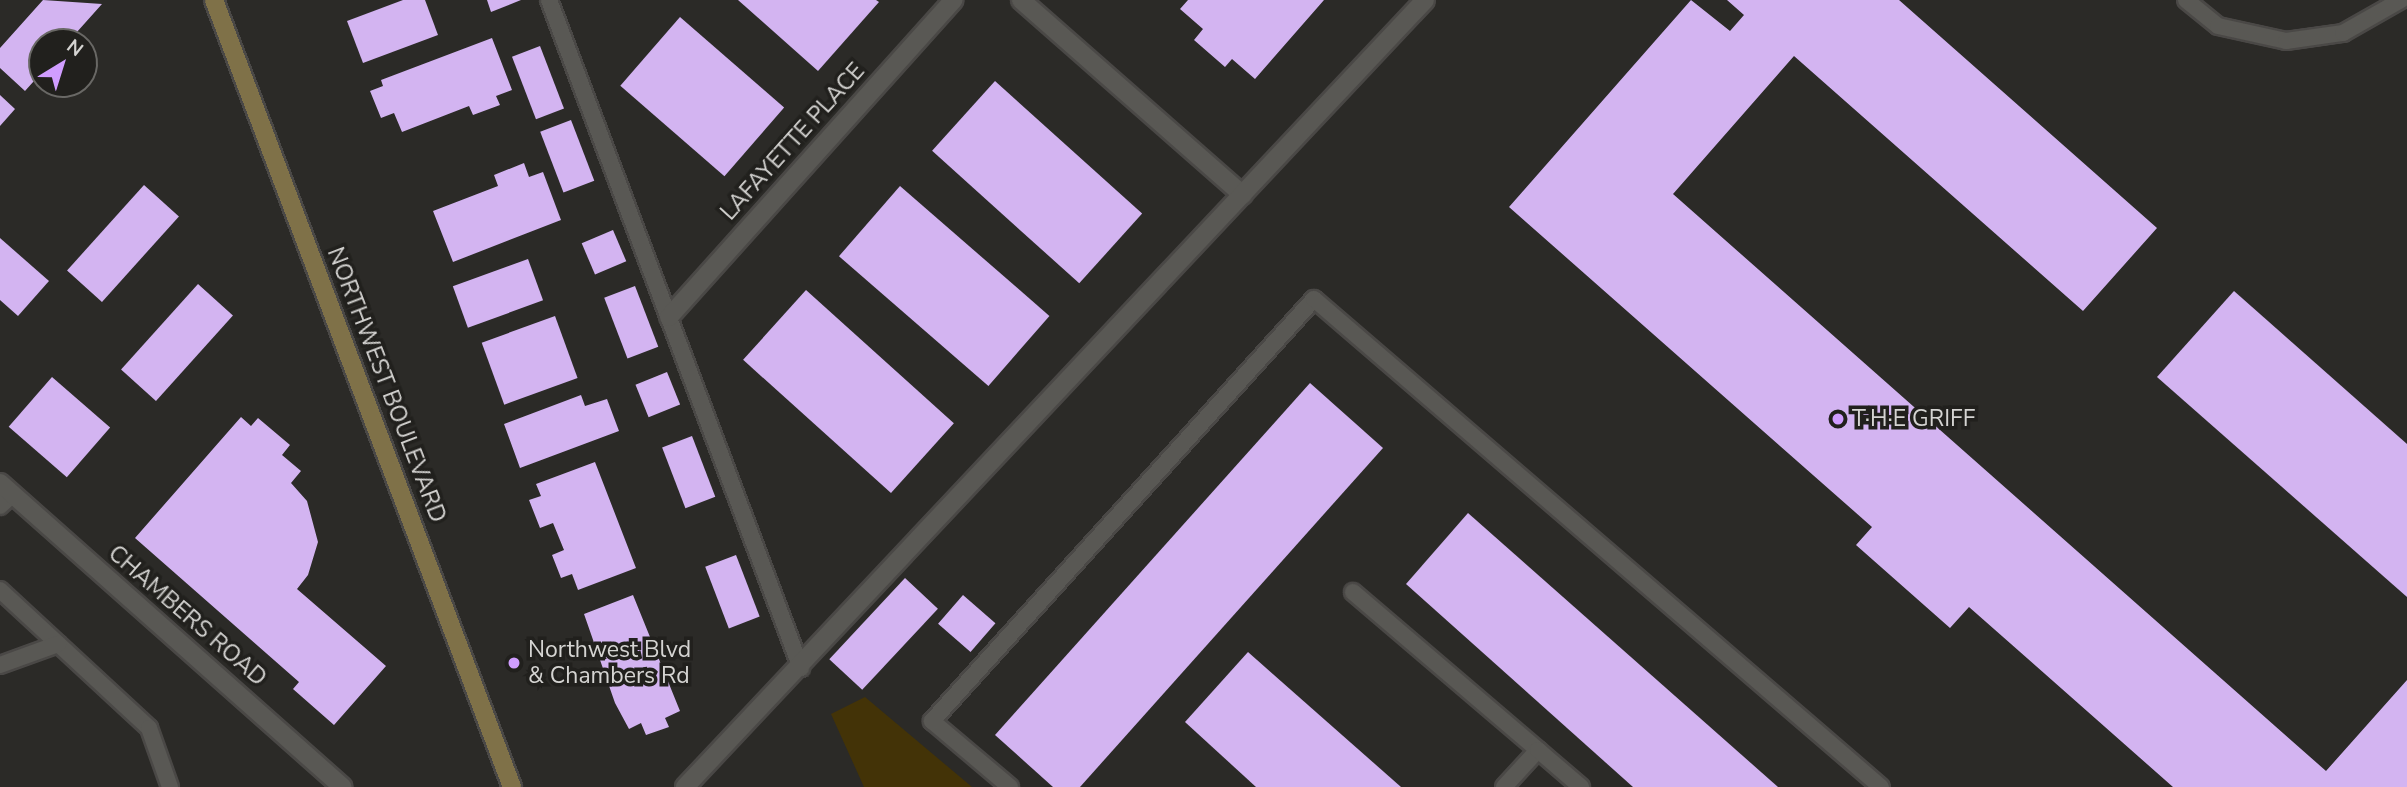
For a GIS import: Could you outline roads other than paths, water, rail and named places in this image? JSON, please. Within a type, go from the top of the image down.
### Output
[{"type":"main road","name":"NORTHWEST BOULEVARD","points":[[214,0],[512,787]]},
{"type":"street","name":"LAFAYETTE PLACE","points":[[669,317],[953,0]]},
{"type":"street","points":[[1021,0],[1243,195]]},
{"type":"street","points":[[685,787],[801,668],[1425,0]]},
{"type":"street","name":"CHAMBERS ROAD","points":[[4,495],[342,787]]},
{"type":"lane","points":[[550,0],[801,668]]},
{"type":"lane","points":[[2186,0],[2218,26],[2286,41],[2343,33],[2400,4]]},
{"type":"lane","points":[[1010,787],[932,722],[1314,299],[1881,787]]},
{"type":"lane","points":[[0,590],[149,728],[170,787]]},
{"type":"lane","points":[[1353,592],[1581,787]]},
{"type":"lane","points":[[0,666],[58,644]]},
{"type":"lane","points":[[1504,787],[1538,750]]},
{"type":"place","name":"T·H·E GRIFF","points":[[1838,419]]},
{"type":"place","name":"Northwest Blvd & Chambers Rd","points":[[514,663]]}]
